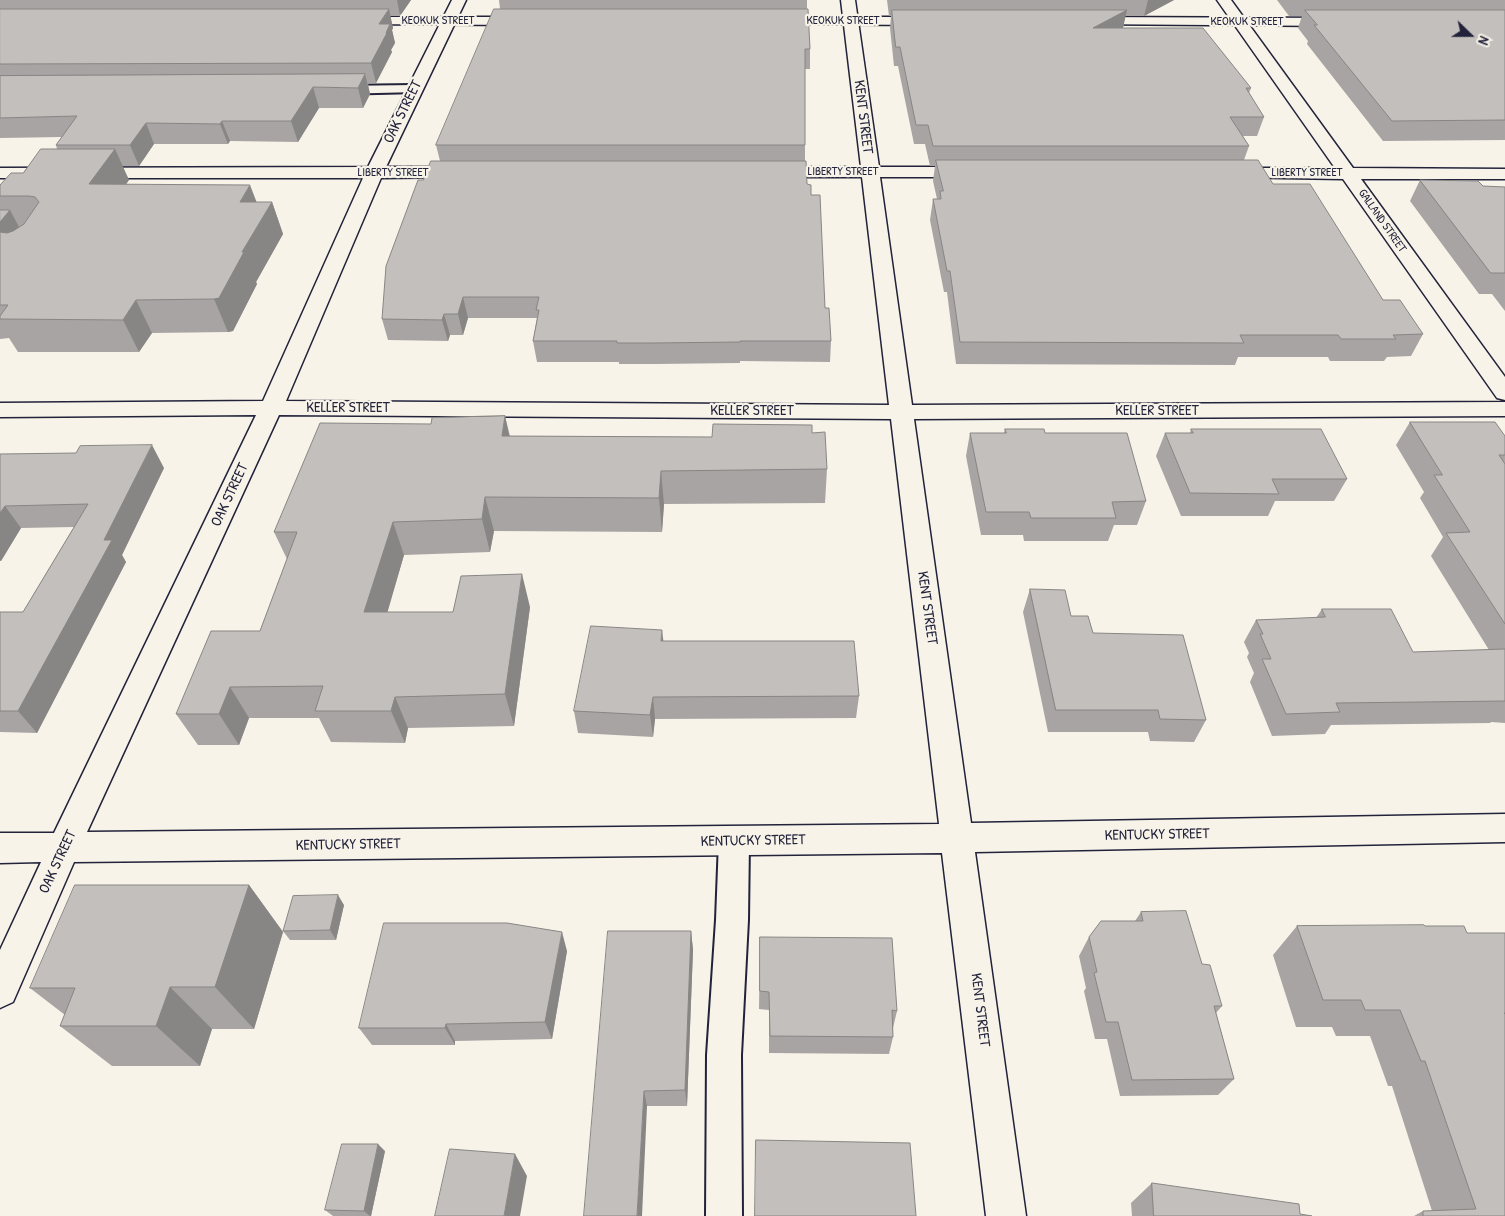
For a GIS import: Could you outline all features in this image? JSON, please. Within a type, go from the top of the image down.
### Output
[{"type":"street","name":"OAK STREET","points":[[0,990],[63,849],[271,408],[374,173],[459,0]]},
{"type":"street","name":"GALLAND STREET","points":[[1224,0],[1505,393]]},
{"type":"street","name":"KEOKUK STREET","points":[[759,21],[849,11],[948,21]]},
{"type":"street","name":"KENT STREET","points":[[849,11],[1006,1216]]},
{"type":"street","name":"KEOKUK STREET","points":[[340,21],[540,21]]},
{"type":"street","name":"KEOKUK STREET","points":[[1074,22],[1351,22]]},
{"type":"street","name":"LIBERTY STREET","points":[[0,173],[484,172]]},
{"type":"street","name":"LIBERTY STREET","points":[[751,172],[990,172]]},
{"type":"street","name":"LIBERTY STREET","points":[[1209,173],[1505,174]]},
{"type":"street","name":"KELLER STREET","points":[[0,410],[271,408],[901,412],[1505,409]]},
{"type":"street","name":"KENTUCKY STREET","points":[[0,848],[63,849],[734,841],[1505,828]]},
{"type":"lane","points":[[318,90],[414,89]]},
{"type":"lane","points":[[28,192],[44,173]]},
{"type":"lane","points":[[724,1216],[724,1055],[732,920],[734,841]]},
{"type":"building","points":[[0,9],[389,9],[379,24],[390,24],[371,63],[0,64]]},
{"type":"building","points":[[494,9],[808,9],[810,49],[805,49],[805,145],[436,145]]},
{"type":"building","points":[[892,10],[1127,10],[1093,28],[1203,28],[1251,88],[1246,88],[1264,117],[1230,117],[1249,146],[933,146],[928,125],[916,125],[900,47],[896,47]]},
{"type":"building","points":[[1305,10],[1505,10],[1505,120],[1392,121],[1314,25],[1317,25]]},
{"type":"building","points":[[365,74],[358,88],[313,87],[291,121],[222,121],[220,124],[146,123],[130,145],[56,145],[77,116],[0,118],[0,76]]},
{"type":"building","points":[[41,149],[115,149],[89,184],[250,185],[240,202],[272,202],[242,252],[244,252],[219,298],[136,300],[123,320],[0,319],[8,305],[0,305],[0,232],[7,233],[13,231],[24,224],[39,202],[35,197],[29,196],[0,196],[0,185],[11,173],[23,173]]},
{"type":"building","points":[[936,160],[1258,160],[1273,184],[1310,184],[1383,300],[1400,300],[1423,334],[1393,335],[1396,339],[1341,339],[1338,335],[1240,335],[1244,343],[960,342],[950,271],[947,271],[933,199],[941,199],[940,191],[943,191]]},
{"type":"building","points":[[431,161],[806,161],[807,184],[811,185],[811,195],[820,195],[825,308],[829,308],[831,341],[617,343],[617,341],[533,341],[539,310],[536,310],[539,297],[463,297],[458,314],[444,314],[442,320],[382,319],[386,266],[418,180],[423,180]]},
{"type":"building","points":[[1420,180],[1478,181],[1483,186],[1505,187],[1505,273],[1491,273]]},
{"type":"building","points":[[0,210],[10,210],[0,222]]},
{"type":"building","points":[[505,416],[502,436],[712,437],[713,424],[812,425],[812,433],[825,432],[827,469],[661,471],[659,498],[485,497],[482,519],[393,522],[364,612],[453,612],[461,576],[522,574],[505,694],[395,697],[391,711],[315,711],[323,686],[230,687],[219,714],[176,714],[211,631],[260,631],[297,532],[274,532],[320,423],[431,424],[432,418]]},
{"type":"building","points":[[1410,422],[1495,422],[1505,436],[1505,455],[1499,455],[1505,464],[1505,624],[1446,533],[1470,532],[1434,475],[1442,475]]},
{"type":"building","points":[[1005,429],[1044,429],[1045,433],[1127,433],[1146,501],[1112,502],[1116,518],[1031,518],[1029,512],[986,512],[970,433],[1006,433]]},
{"type":"building","points":[[1191,429],[1321,429],[1347,479],[1272,479],[1279,494],[1190,493],[1165,433],[1193,433]]},
{"type":"building","points":[[152,445],[104,540],[112,540],[18,711],[0,711],[0,612],[23,612],[88,504],[5,506],[0,513],[0,454],[76,453],[80,446]]},
{"type":"building","points":[[1030,589],[1065,590],[1071,616],[1088,616],[1093,633],[1183,635],[1206,720],[1160,719],[1158,710],[1056,710]]},
{"type":"building","points":[[1322,609],[1391,609],[1413,652],[1505,649],[1505,701],[1336,703],[1340,712],[1286,714],[1262,659],[1271,659],[1260,634],[1263,634],[1256,620],[1325,617]]},
{"type":"building","points":[[591,626],[662,630],[661,641],[854,641],[859,696],[653,697],[650,715],[574,711]]},
{"type":"building","points":[[75,885],[249,885],[215,987],[170,987],[156,1026],[60,1026],[75,988],[30,988]]},
{"type":"building","points":[[338,895],[330,930],[283,931],[293,896]]},
{"type":"building","points":[[1186,911],[1202,964],[1210,965],[1222,1006],[1214,1006],[1234,1079],[1132,1080],[1118,1022],[1106,1022],[1094,973],[1097,972],[1089,937],[1101,921],[1143,921],[1141,912]]},
{"type":"building","points":[[384,923],[507,923],[562,932],[545,1022],[446,1024],[445,1028],[359,1028]]},
{"type":"building","points":[[1297,926],[1464,926],[1467,933],[1505,933],[1505,1216],[1423,1216],[1423,1211],[1476,1209],[1425,1061],[1421,1061],[1400,1010],[1365,1010],[1361,1000],[1323,1000]]},
{"type":"building","points":[[608,931],[691,931],[685,1090],[644,1091],[637,1216],[584,1216]]},
{"type":"building","points":[[760,937],[892,938],[897,1011],[892,1010],[893,1037],[770,1036],[769,992],[760,991]]},
{"type":"building","points":[[756,1140],[910,1143],[916,1216],[755,1216]]},
{"type":"building","points":[[342,1144],[378,1144],[364,1211],[325,1210]]},
{"type":"building","points":[[450,1149],[515,1154],[504,1216],[435,1216]]},
{"type":"building","points":[[1152,1183],[1299,1204],[1300,1214],[1312,1216],[1154,1216]]}]
